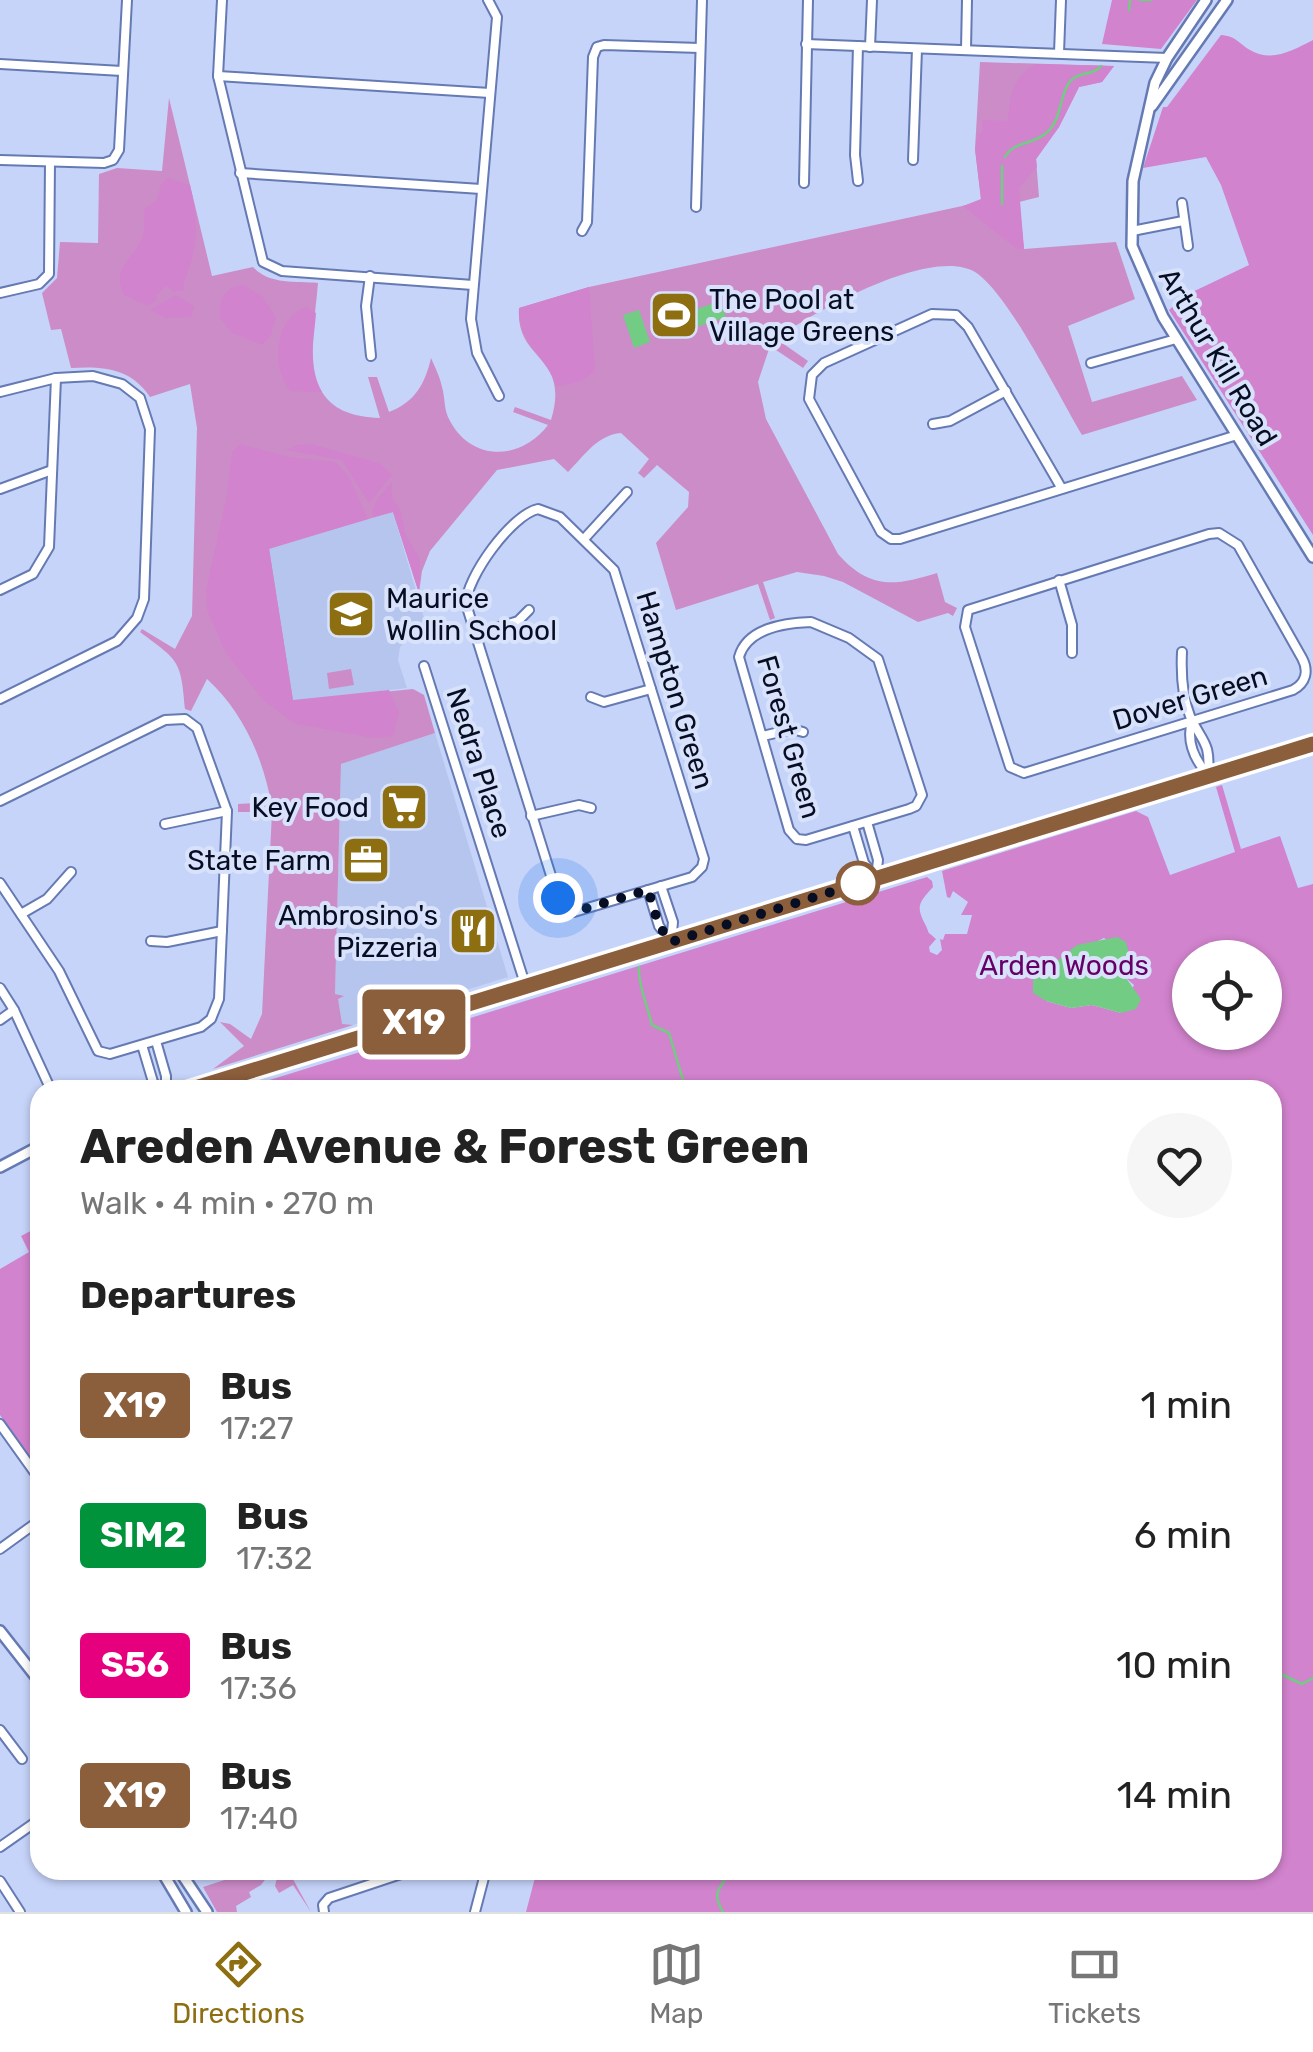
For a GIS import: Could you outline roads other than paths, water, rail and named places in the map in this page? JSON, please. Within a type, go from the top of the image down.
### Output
[{"type":"street","points":[[0,160],[113,160],[118,150],[127,0]]},
{"type":"street","points":[[222,0],[218,76],[260,256],[267,267],[473,285]]},
{"type":"street","points":[[488,0],[496,16],[473,285],[473,336],[483,368],[499,396]]},
{"type":"street","points":[[696,208],[702,0]]},
{"type":"street","points":[[804,183],[808,0]]},
{"type":"street","points":[[870,47],[872,0]]},
{"type":"street","points":[[966,49],[967,0]]},
{"type":"street","points":[[1059,53],[1062,0]]},
{"type":"street","name":"Arthur Kill Road","points":[[1206,0],[1155,83],[1136,156],[1132,231],[1141,272],[1176,339],[1313,557]]},
{"type":"street","points":[[1150,108],[1227,0]]},
{"type":"street","points":[[806,44],[1167,58]]},
{"type":"street","points":[[858,46],[858,181]]},
{"type":"street","points":[[582,232],[587,222],[593,57],[597,47],[700,48]]},
{"type":"street","points":[[913,160],[916,48]]},
{"type":"street","points":[[0,64],[122,71]]},
{"type":"street","points":[[218,76],[490,93]]},
{"type":"street","points":[[0,293],[39,284],[47,278],[50,162]]},
{"type":"street","points":[[240,173],[481,189]]},
{"type":"street","points":[[1182,203],[1188,246]]},
{"type":"street","points":[[1132,231],[1183,221]]},
{"type":"street","points":[[370,276],[366,306],[371,356]]},
{"type":"street","points":[[1062,488],[962,320],[941,312],[824,363],[812,374],[808,391],[881,532],[890,539],[900,540],[1236,435]]},
{"type":"street","points":[[1091,364],[1176,339]]},
{"type":"street","points":[[0,590],[32,574],[46,556],[51,538],[56,378]]},
{"type":"street","points":[[0,392],[56,378],[112,379],[132,390],[145,408],[150,429],[144,599],[137,618],[117,641],[0,699]]},
{"type":"street","points":[[932,424],[950,422],[1006,392]]},
{"type":"street","points":[[0,490],[52,470]]},
{"type":"street","points":[[584,539],[627,492]]},
{"type":"street","name":"Hampton Green","points":[[546,510],[584,539],[614,570],[704,859],[698,873],[574,912],[567,910],[558,898],[466,604],[468,582],[522,516],[546,510]]},
{"type":"street","name":"Dover Green","points":[[1209,534],[1227,536],[1238,546],[1305,664],[1305,677],[1293,690],[1192,721],[1024,772],[1010,767],[965,626],[965,614],[972,608],[1059,580],[1209,534]]},
{"type":"street","points":[[1059,580],[1072,625],[1072,653]]},
{"type":"street","points":[[474,636],[518,621],[529,610]]},
{"type":"street","name":"Forest Green","points":[[811,622],[849,638],[878,659],[922,794],[916,806],[867,822],[806,840],[792,835],[740,664],[742,649],[751,637],[786,625],[811,622]]},
{"type":"street","points":[[1182,652],[1184,691],[1192,721],[1202,731],[1210,757],[1208,776]]},
{"type":"street","name":"Nedra Place","points":[[424,666],[526,987]]},
{"type":"street","points":[[591,697],[604,702],[652,689]]},
{"type":"street","points":[[0,801],[165,720],[178,718],[192,723],[200,734],[227,811],[220,999],[212,1019],[201,1027],[110,1054],[98,1051],[76,1001],[0,883]]},
{"type":"street","points":[[1192,721],[1188,734],[1196,762],[1208,776]]},
{"type":"street","points":[[763,736],[792,730],[804,732]]},
{"type":"street","points":[[237,1080],[1313,744]]},
{"type":"street","points":[[531,816],[578,805],[591,808]]},
{"type":"street","points":[[165,824],[227,811]]},
{"type":"street","name":"Forest Green","points":[[867,822],[878,860],[876,878]]},
{"type":"street","name":"Forest Green","points":[[853,826],[864,864],[876,878]]},
{"type":"street","points":[[20,914],[47,899],[71,872]]},
{"type":"street","points":[[662,886],[673,922],[671,942]]},
{"type":"street","points":[[648,890],[659,926],[671,942]]},
{"type":"street","points":[[152,941],[167,942],[222,931]]},
{"type":"street","points":[[0,988],[46,1080]]},
{"type":"street","points":[[0,1020],[14,1010]]},
{"type":"street","points":[[156,1040],[165,1080]]},
{"type":"street","points":[[142,1045],[152,1080]]},
{"type":"street","points":[[0,1167],[30,1151]]},
{"type":"street","points":[[0,1424],[30,1466]]},
{"type":"street","points":[[0,1549],[30,1527]]},
{"type":"street","points":[[0,1631],[30,1669]]},
{"type":"street","points":[[0,1730],[22,1759]]},
{"type":"street","points":[[0,1847],[30,1826]]},
{"type":"street","points":[[168,1880],[186,1912]]},
{"type":"street","points":[[185,1880],[206,1912]]},
{"type":"street","points":[[324,1912],[326,1900],[384,1880]]},
{"type":"street","points":[[475,1912],[484,1880]]},
{"type":"street","points":[[0,1881],[20,1912]]},
{"type":"waterway","points":[[1129,10],[1130,0]]},
{"type":"waterway","points":[[1140,0],[1151,0]]},
{"type":"waterway","points":[[1005,157],[1013,148],[1050,129],[1068,84],[1101,66]]},
{"type":"waterway","points":[[1002,166],[1002,204]]},
{"type":"waterway","points":[[639,967],[652,1025],[669,1033],[683,1080]]},
{"type":"waterway","points":[[1282,1675],[1302,1684],[1313,1678]]},
{"type":"waterway","points":[[723,1912],[717,1893],[725,1880]]},
{"type":"place","name":"The Pool at Village Greens","points":[[674,315]]},
{"type":"place","name":"Maurice Wollin School","points":[[351,614]]},
{"type":"place","name":"Key Food","points":[[404,807]]},
{"type":"place","name":"State Farm","points":[[366,860]]},
{"type":"place","name":"Ambrosino's Pizzeria","points":[[473,931]]},
{"type":"park label","name":"Arden Woods","points":[[1064,965]]}]
